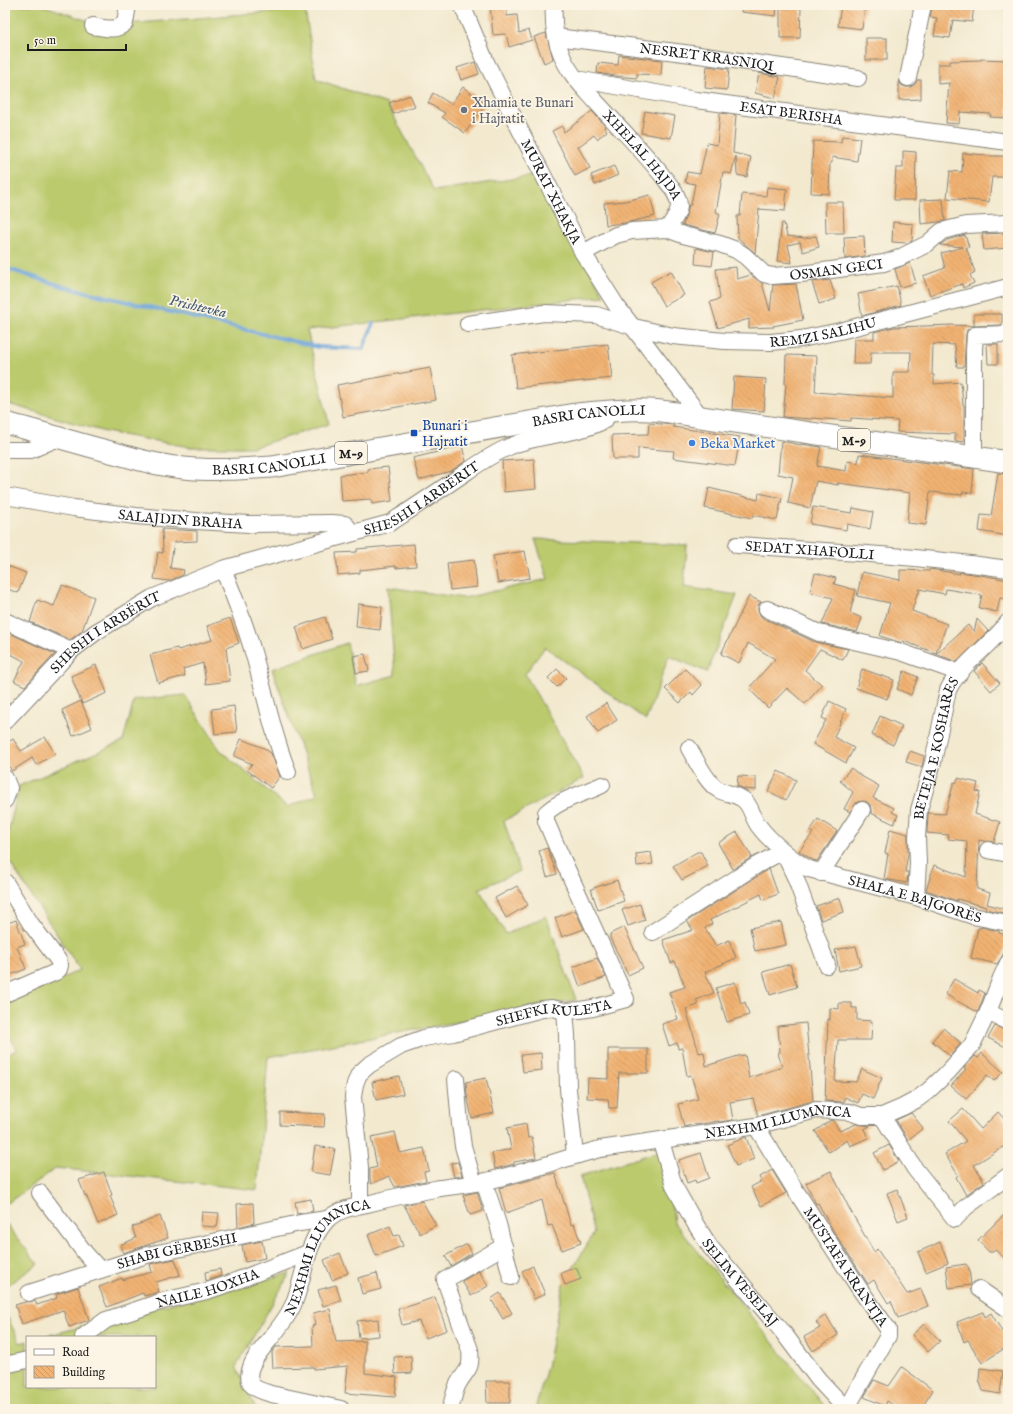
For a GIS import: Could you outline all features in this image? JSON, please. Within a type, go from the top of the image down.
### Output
[{"type":"main road","name":"BASRI CANOLLI","points":[[5,423],[157,464],[183,468],[243,469],[306,461],[556,417],[607,410],[651,410],[701,417]]},
{"type":"main road","name":"M-9","points":[[701,417],[1008,462]]},
{"type":"street","points":[[93,26],[108,29],[120,27],[125,23],[128,5]]},
{"type":"street","name":"MURAT XHAKJA","points":[[462,5],[486,62],[584,253],[601,282],[701,417]]},
{"type":"street","name":"XHELAL HAJDA","points":[[554,5],[556,36],[561,53],[568,68],[674,190],[678,198],[679,206],[675,217],[667,229]]},
{"type":"street","points":[[908,78],[923,5]]},
{"type":"street","name":"NESRET KRASNIQI","points":[[556,36],[858,78]]},
{"type":"street","name":"ESAT BERISHA","points":[[576,79],[696,100],[1008,142]]},
{"type":"street","name":"OSMAN GECI","points":[[667,229],[736,250],[745,256],[764,274],[772,276],[801,274],[884,263],[899,258],[927,244],[942,231],[966,225],[1008,223]]},
{"type":"street","points":[[584,253],[616,235],[632,231],[667,229]]},
{"type":"street","name":"REMZI SALIHU","points":[[634,327],[673,336],[724,340],[772,342],[801,339],[840,331],[1008,287]]},
{"type":"street","points":[[468,324],[544,313],[596,315],[634,327]]},
{"type":"street","points":[[974,457],[975,335],[1008,334]]},
{"type":"street","name":"SHESHI I ARBËRIT","points":[[5,721],[71,651],[96,632],[152,598],[223,568],[390,523],[493,454],[512,445],[583,429],[594,425],[604,420],[607,410]]},
{"type":"street","points":[[5,450],[32,450],[58,438]]},
{"type":"street","name":"SALAJDIN BRAHA","points":[[5,496],[74,508],[174,520],[249,524],[345,524],[354,533]]},
{"type":"street","name":"SEDAT XHAFOLLI","points":[[738,545],[883,554],[1008,569]]},
{"type":"street","points":[[223,568],[254,652],[271,723],[288,772]]},
{"type":"street","points":[[767,609],[819,633],[901,652],[960,673]]},
{"type":"street","points":[[5,621],[71,651]]},
{"type":"street","name":"BETEJA E KOSHARES","points":[[916,897],[918,863],[917,836],[920,810],[933,762],[948,690],[952,681],[1008,622]]},
{"type":"street","name":"SHALA E BAJGORËS","points":[[688,748],[713,785],[718,790],[739,797],[745,801],[757,824],[798,864],[821,873],[916,897],[973,916],[1008,923]]},
{"type":"street","points":[[5,778],[9,788],[5,800]]},
{"type":"street","name":"SHEFKI KULETA","points":[[360,1205],[360,1167],[353,1097],[355,1084],[359,1074],[369,1065],[401,1046],[424,1038],[453,1033],[542,1009],[552,1008],[565,1011],[593,1008],[626,999],[563,862],[546,821],[546,813],[560,802],[602,785]]},
{"type":"street","points":[[821,873],[862,810]]},
{"type":"street","points":[[653,932],[783,850]]},
{"type":"street","name":"SHALA E BAJGORËS","points":[[783,850],[796,879],[827,965]]},
{"type":"street","points":[[988,850],[1008,854]]},
{"type":"street","points":[[5,882],[10,898],[58,960],[60,965],[56,972],[5,994]]},
{"type":"street","name":"NEXHMI LLUMNICA","points":[[341,1409],[271,1394],[252,1385],[250,1379],[250,1371],[253,1362],[259,1352],[285,1320],[293,1306],[308,1253],[318,1230],[327,1219],[338,1212],[360,1205],[405,1194],[509,1176],[575,1155],[600,1149],[756,1126],[816,1110],[850,1112],[861,1116],[882,1116],[916,1100],[948,1072],[972,1045],[988,1012],[1008,963]]},
{"type":"street","points":[[565,1011],[568,1089],[575,1155]]},
{"type":"street","points":[[988,1012],[1008,1022]]},
{"type":"street","points":[[456,1079],[463,1146],[504,1246],[511,1277]]},
{"type":"street","points":[[882,1116],[915,1169],[955,1219],[966,1208],[1008,1176]]},
{"type":"street","name":"MUSTAFA KRANTJA","points":[[756,1126],[859,1288],[888,1328],[888,1336],[846,1409]]},
{"type":"street","name":"SELIM VESELAJ","points":[[661,1141],[674,1186],[711,1248],[782,1331],[818,1379],[846,1409]]},
{"type":"street","points":[[40,1193],[80,1248],[100,1270]]},
{"type":"street","name":"SHABI GËRBESHI","points":[[29,1293],[147,1254],[327,1219]]},
{"type":"street","points":[[450,1409],[458,1384],[471,1362],[470,1350],[444,1280],[504,1246]]},
{"type":"street","name":"NAILE HOXHA","points":[[84,1336],[106,1320],[163,1301],[214,1288],[308,1253]]},
{"type":"street","points":[[979,1289],[1008,1309]]},
{"type":"street","points":[[5,1365],[26,1360]]},
{"type":"green space","points":[[5,5],[42,5],[103,26],[305,9],[316,79],[387,104],[434,191],[538,175],[604,296],[307,330],[329,424],[254,447],[190,447],[105,432],[5,403]]},
{"type":"green space","points":[[535,539],[687,545],[684,587],[737,595],[707,672],[669,656],[646,720],[545,647],[525,674],[584,778],[504,821],[520,871],[479,889],[506,934],[546,916],[576,1000],[268,1057],[257,1190],[56,1168],[5,1205],[5,1055],[17,1050],[5,1028],[5,1005],[80,970],[5,855],[5,846],[19,786],[123,741],[134,700],[185,695],[220,750],[287,807],[317,795],[272,669],[347,643],[356,686],[395,675],[388,587],[464,598],[548,579]]},
{"type":"green space","points":[[664,1150],[674,1222],[827,1409],[535,1409],[547,1367],[563,1285],[594,1233],[580,1176]]},
{"type":"green space","points":[[5,1223],[38,1264],[5,1287]]},
{"type":"green space","points":[[290,1273],[236,1367],[256,1409],[5,1409],[5,1312],[20,1343],[26,1341],[26,1388],[156,1388],[156,1336],[46,1336]]},
{"type":"building","points":[[490,5],[507,5],[507,16],[517,15],[519,33],[529,30],[532,40],[509,47],[506,34],[493,35]]},
{"type":"building","points":[[742,5],[777,5],[776,16],[741,12]]},
{"type":"building","points":[[841,5],[865,7],[862,29],[838,26]]},
{"type":"building","points":[[932,5],[974,5],[972,22],[953,20],[950,38],[934,36],[937,18],[930,17]]},
{"type":"building","points":[[780,8],[801,8],[800,38],[780,38]]},
{"type":"building","points":[[546,33],[553,59],[544,63],[534,37]]},
{"type":"building","points":[[866,38],[887,38],[887,60],[866,60]]},
{"type":"building","points":[[619,55],[662,60],[661,75],[637,74],[637,78],[597,73],[598,63],[618,65]]},
{"type":"building","points":[[981,59],[1008,60],[1008,118],[990,117],[991,114],[960,112],[959,124],[946,123],[949,83],[938,84],[938,64],[950,64],[950,61]]},
{"type":"building","points":[[475,62],[479,74],[461,80],[457,68]]},
{"type":"building","points":[[707,66],[729,69],[727,90],[705,88]]},
{"type":"building","points":[[759,73],[780,77],[775,98],[755,93]]},
{"type":"building","points":[[899,80],[901,85],[911,87],[917,80],[921,80],[921,99],[899,100]]},
{"type":"building","name":"Xhamia te Bunari i Hajratit","points":[[463,87],[486,104],[465,133],[442,117],[445,113],[428,103],[433,93],[451,104]]},
{"type":"building","points":[[410,95],[415,106],[393,114],[389,103]]},
{"type":"building","points":[[592,111],[605,126],[604,127],[607,131],[597,139],[594,135],[578,147],[590,168],[575,176],[552,131],[562,126],[564,132]]},
{"type":"building","points":[[645,111],[675,116],[671,138],[641,133]]},
{"type":"building","points":[[720,113],[736,115],[733,153],[751,157],[747,177],[737,175],[736,156],[731,174],[723,172],[716,212],[720,214],[715,233],[683,225],[689,205],[691,205],[695,184],[685,182],[687,172],[700,174],[707,143],[717,145]]},
{"type":"building","points":[[842,136],[860,138],[857,161],[832,157],[832,163],[830,163],[829,194],[811,193],[813,141],[841,142]]},
{"type":"building","points":[[903,151],[916,152],[915,200],[894,200],[896,168],[903,168]]},
{"type":"building","points":[[963,153],[986,156],[1008,156],[1008,177],[992,177],[989,202],[947,198],[950,171],[962,172]]},
{"type":"building","points":[[614,166],[618,175],[595,185],[591,175]]},
{"type":"building","points":[[767,187],[787,189],[785,211],[759,209],[755,253],[738,238],[737,216],[740,216],[742,194],[766,196]]},
{"type":"building","points":[[650,195],[655,216],[625,223],[606,225],[604,203],[625,201]]},
{"type":"building","points":[[943,199],[945,221],[921,224],[920,200]]},
{"type":"building","points":[[825,202],[843,202],[844,233],[826,233]]},
{"type":"building","points":[[893,222],[913,224],[912,241],[907,243],[892,242]]},
{"type":"building","points":[[782,223],[784,223],[787,236],[805,238],[816,236],[819,247],[803,252],[800,242],[788,245],[792,263],[777,261]]},
{"type":"building","points":[[1008,233],[1008,248],[984,250],[982,234]]},
{"type":"building","points":[[965,235],[969,247],[966,247],[975,272],[970,275],[974,283],[963,288],[962,284],[930,295],[923,276],[945,268],[941,253],[963,247],[940,245],[947,240]]},
{"type":"building","points":[[864,236],[865,256],[845,259],[844,237]]},
{"type":"building","points":[[696,248],[714,252],[712,266],[695,264]]},
{"type":"building","points":[[910,263],[916,283],[900,287],[895,269]]},
{"type":"building","points":[[736,267],[737,279],[751,275],[762,283],[770,311],[773,285],[796,284],[803,320],[773,326],[774,327],[749,328],[749,319],[718,328],[710,302],[720,299],[716,269]]},
{"type":"building","points":[[671,271],[684,295],[664,306],[651,282]]},
{"type":"building","points":[[830,280],[836,299],[819,304],[812,282]]},
{"type":"building","points":[[897,286],[901,305],[862,316],[858,294]]},
{"type":"building","points":[[974,314],[1002,314],[1002,325],[974,326]]},
{"type":"building","points":[[952,325],[974,326],[967,330],[966,334],[964,367],[957,367],[955,345],[933,344],[932,375],[934,375],[934,384],[961,382],[964,405],[964,442],[955,441],[955,434],[897,432],[898,421],[851,418],[851,421],[783,417],[786,384],[786,355],[817,356],[815,392],[893,398],[893,372],[910,372],[911,352],[871,352],[870,364],[853,364],[854,339],[874,339],[874,332],[894,327]]},
{"type":"building","points":[[608,344],[612,378],[516,388],[512,355]]},
{"type":"building","points":[[987,344],[998,344],[998,364],[988,364]]},
{"type":"building","points":[[430,368],[436,400],[343,417],[337,385]]},
{"type":"building","points":[[734,377],[766,379],[764,411],[732,409]]},
{"type":"building","points":[[649,423],[674,425],[673,427],[740,437],[735,466],[673,458],[674,451],[638,448],[638,459],[613,459],[612,435],[648,434]]},
{"type":"building","points":[[781,441],[821,447],[817,466],[846,471],[847,461],[858,463],[859,454],[974,469],[972,493],[963,492],[962,495],[930,492],[926,525],[907,523],[910,493],[816,481],[810,508],[788,503],[793,477],[778,474]]},
{"type":"building","points":[[462,446],[466,461],[451,471],[419,480],[413,458]]},
{"type":"building","points":[[534,459],[536,489],[504,492],[502,461]]},
{"type":"building","points":[[388,467],[392,501],[372,504],[371,499],[342,501],[340,475],[368,472],[368,469]]},
{"type":"building","points":[[998,473],[1008,474],[1008,536],[979,531],[981,515],[991,516]]},
{"type":"building","points":[[709,488],[758,500],[759,493],[782,498],[777,520],[753,515],[752,518],[705,508]]},
{"type":"building","points":[[813,507],[852,513],[853,508],[873,512],[870,529],[847,524],[846,530],[810,524]]},
{"type":"building","points":[[162,529],[197,531],[197,541],[174,542],[170,568],[184,570],[183,575],[169,581],[154,579],[158,552],[163,553]]},
{"type":"building","points":[[414,544],[416,566],[396,568],[396,566],[360,570],[360,573],[338,575],[336,553],[357,552],[357,549]]},
{"type":"building","points":[[525,551],[530,578],[498,583],[493,556]]},
{"type":"building","points":[[474,560],[477,587],[450,590],[447,563]]},
{"type":"building","points":[[8,566],[26,573],[18,593],[5,588],[5,573]]},
{"type":"building","points":[[930,569],[960,574],[960,572],[1008,580],[1008,599],[1000,598],[997,612],[979,608],[982,595],[946,589],[945,594],[919,589],[919,594],[917,594],[912,611],[947,624],[936,653],[903,641],[902,643],[880,636],[890,603],[857,596],[862,572],[900,580],[900,570],[929,571]]},
{"type":"building","points":[[815,573],[836,578],[834,584],[856,590],[850,613],[862,618],[857,632],[822,624],[833,598],[810,592]]},
{"type":"building","points":[[62,585],[94,597],[82,631],[70,640],[30,622],[37,600],[54,606]]},
{"type":"building","points":[[749,596],[761,602],[758,605],[758,610],[763,618],[815,642],[848,649],[843,660],[820,649],[805,670],[822,685],[805,704],[787,688],[768,708],[749,688],[775,659],[748,643],[739,663],[721,654]]},
{"type":"building","points":[[358,604],[382,607],[380,630],[356,627]]},
{"type":"building","points":[[325,617],[332,639],[303,649],[296,627]]},
{"type":"building","points":[[230,618],[239,643],[226,648],[230,681],[206,684],[203,663],[183,669],[185,676],[158,683],[150,655],[177,648],[178,650],[212,640],[207,626]]},
{"type":"building","points":[[977,619],[988,631],[957,662],[936,654],[968,625],[974,632]]},
{"type":"building","points":[[5,631],[55,654],[25,686],[14,681],[24,661],[5,651]]},
{"type":"building","points":[[365,654],[369,671],[356,673],[353,656]]},
{"type":"building","points":[[982,663],[1000,683],[991,691],[974,671]]},
{"type":"building","points":[[96,665],[107,693],[82,704],[71,676]]},
{"type":"building","points":[[557,669],[566,678],[557,687],[548,678]]},
{"type":"building","points":[[685,669],[702,685],[693,695],[691,692],[680,703],[665,689]]},
{"type":"building","points":[[862,669],[894,680],[887,699],[856,688]]},
{"type":"building","points":[[904,671],[918,677],[911,695],[897,689]]},
{"type":"building","points":[[81,701],[92,728],[73,736],[62,710]]},
{"type":"building","points":[[829,701],[846,709],[834,737],[854,748],[846,763],[813,744],[826,720],[822,718]]},
{"type":"building","points":[[606,703],[617,720],[598,733],[587,716]]},
{"type":"building","points":[[234,706],[237,732],[215,734],[212,709]]},
{"type":"building","points":[[880,716],[902,726],[893,745],[872,735]]},
{"type":"building","points":[[45,737],[55,754],[36,765],[32,758],[12,771],[5,760],[5,744],[13,739],[21,751]]},
{"type":"building","points":[[241,739],[264,748],[271,753],[280,776],[271,788],[247,770],[252,764],[234,756]]},
{"type":"building","points":[[910,751],[924,756],[922,767],[906,762]]},
{"type":"building","points":[[851,768],[861,776],[879,786],[873,798],[894,808],[892,812],[898,815],[894,824],[871,813],[870,805],[867,802],[857,802],[850,812],[844,809],[853,792],[840,781]]},
{"type":"building","points":[[778,771],[796,780],[786,800],[768,791]]},
{"type":"building","points":[[738,776],[756,777],[756,790],[745,789],[737,786]]},
{"type":"building","points":[[958,778],[978,783],[976,791],[980,792],[975,814],[1000,822],[994,842],[979,840],[977,889],[990,893],[987,904],[1005,909],[1004,913],[985,909],[986,907],[957,899],[957,901],[926,890],[934,865],[966,877],[967,841],[948,839],[949,835],[927,833],[928,813],[945,814],[954,782],[956,783]]},
{"type":"building","points":[[818,819],[837,831],[817,861],[799,851],[813,833],[810,831]]},
{"type":"building","points":[[890,829],[908,834],[908,854],[905,872],[908,872],[907,883],[884,879],[888,854],[885,853]]},
{"type":"building","points":[[737,832],[752,857],[733,869],[718,843]]},
{"type":"building","points":[[547,848],[557,874],[547,877],[539,851]]},
{"type":"building","points":[[651,852],[653,864],[637,866],[636,854]]},
{"type":"building","points":[[697,852],[701,852],[708,866],[682,880],[673,866]]},
{"type":"building","points":[[769,869],[778,894],[763,900],[761,894],[710,920],[712,924],[705,928],[716,946],[729,940],[736,958],[705,972],[714,993],[696,1000],[698,1005],[686,1009],[699,1053],[704,1052],[706,1066],[745,1055],[749,1078],[782,1067],[778,1053],[780,1052],[778,1026],[806,1023],[813,1101],[758,1116],[753,1098],[730,1102],[733,1120],[695,1124],[684,1127],[678,1104],[698,1099],[691,1075],[687,1076],[682,1048],[678,1049],[677,1043],[669,1046],[662,1024],[678,1019],[669,992],[685,987],[675,961],[671,963],[663,940],[693,930],[687,921]]},
{"type":"building","points":[[617,880],[624,901],[598,910],[591,889]]},
{"type":"building","points":[[517,886],[528,905],[506,918],[495,898]]},
{"type":"building","points":[[840,898],[844,912],[821,920],[816,906]]},
{"type":"building","points":[[640,904],[645,920],[628,926],[622,910]]},
{"type":"building","points":[[575,910],[584,929],[562,937],[555,918]]},
{"type":"building","points":[[16,920],[25,944],[17,947],[26,969],[5,977],[5,955],[9,954],[5,944],[5,924]]},
{"type":"building","points":[[781,922],[786,945],[755,951],[750,928]]},
{"type":"building","points":[[624,927],[643,968],[628,975],[610,938],[610,934]]},
{"type":"building","points":[[981,927],[999,931],[999,933],[1008,935],[1003,955],[997,964],[971,958],[978,928]]},
{"type":"building","points":[[856,946],[861,966],[839,971],[835,950]]},
{"type":"building","points":[[597,958],[606,977],[580,987],[573,967]]},
{"type":"building","points":[[790,964],[797,987],[770,995],[763,972]]},
{"type":"building","points":[[954,979],[978,993],[979,990],[985,993],[978,1012],[945,994]]},
{"type":"building","points":[[735,982],[741,1004],[745,1002],[749,1015],[727,1022],[716,988]]},
{"type":"building","points":[[839,1003],[852,1003],[852,1008],[857,1008],[857,1020],[872,1021],[871,1040],[838,1040],[835,1081],[856,1082],[862,1069],[882,1078],[873,1099],[862,1094],[858,1103],[845,1097],[844,1102],[825,1101],[828,1019],[830,1020],[830,1008],[839,1009]]},
{"type":"building","points":[[995,1026],[1008,1031],[1008,1048],[988,1038]]},
{"type":"building","points":[[943,1028],[961,1043],[950,1056],[932,1041]]},
{"type":"building","points":[[608,1049],[648,1049],[648,1073],[619,1073],[617,1108],[609,1108],[608,1099],[587,1098],[588,1078],[608,1079]]},
{"type":"building","points":[[541,1053],[542,1070],[523,1072],[521,1055]]},
{"type":"building","points":[[982,1053],[1003,1072],[994,1081],[987,1075],[966,1099],[951,1086],[975,1056],[978,1058]]},
{"type":"building","points":[[399,1076],[403,1094],[376,1100],[372,1082]]},
{"type":"building","points":[[486,1078],[494,1113],[472,1118],[466,1082]]},
{"type":"building","points":[[963,1109],[981,1129],[998,1112],[1008,1123],[1008,1144],[974,1165],[984,1182],[966,1195],[956,1177],[958,1175],[945,1154],[966,1141],[949,1121]]},
{"type":"building","points":[[280,1112],[325,1114],[324,1127],[280,1125]]},
{"type":"building","points":[[911,1113],[923,1128],[908,1140],[896,1120]]},
{"type":"building","points":[[831,1120],[840,1131],[856,1124],[870,1126],[864,1129],[868,1138],[850,1146],[847,1140],[829,1152],[815,1131]]},
{"type":"building","points":[[526,1124],[528,1138],[532,1137],[536,1158],[514,1162],[514,1164],[495,1169],[492,1153],[511,1149],[507,1128]]},
{"type":"building","points":[[395,1132],[400,1153],[424,1148],[429,1171],[424,1172],[426,1181],[395,1187],[389,1176],[371,1184],[370,1169],[377,1167],[371,1137]]},
{"type":"building","points":[[746,1137],[754,1159],[736,1166],[727,1145]]},
{"type":"building","points":[[889,1145],[899,1161],[883,1170],[874,1153]]},
{"type":"building","points":[[315,1146],[335,1149],[330,1175],[311,1172]]},
{"type":"building","points":[[701,1153],[709,1178],[696,1183],[695,1180],[687,1183],[679,1160]]},
{"type":"building","points":[[458,1162],[462,1176],[454,1177],[451,1163]]},
{"type":"building","points":[[772,1170],[786,1193],[761,1206],[751,1187],[762,1181],[760,1177]]},
{"type":"building","points":[[831,1171],[849,1208],[874,1252],[877,1249],[907,1294],[921,1289],[928,1306],[898,1318],[891,1301],[888,1303],[874,1280],[868,1284],[834,1232],[818,1203],[816,1204],[806,1183]]},
{"type":"building","points":[[104,1172],[112,1195],[110,1196],[118,1215],[98,1224],[79,1180]]},
{"type":"building","points":[[555,1173],[571,1225],[574,1224],[581,1243],[562,1250],[552,1225],[548,1226],[542,1200],[506,1213],[499,1188]]},
{"type":"building","points":[[897,1189],[908,1217],[898,1221],[887,1193]]},
{"type":"building","points":[[477,1192],[483,1211],[470,1215],[463,1195]]},
{"type":"building","points":[[311,1199],[313,1211],[297,1214],[295,1202]]},
{"type":"building","points":[[422,1201],[436,1225],[420,1234],[404,1205]]},
{"type":"building","points":[[253,1203],[254,1223],[238,1227],[237,1204]]},
{"type":"building","points":[[1008,1211],[1008,1261],[995,1250],[993,1252],[989,1252],[978,1240]]},
{"type":"building","points":[[202,1212],[219,1213],[217,1227],[201,1226]]},
{"type":"building","points":[[160,1216],[168,1238],[123,1253],[120,1245],[136,1238],[132,1227]]},
{"type":"building","points":[[390,1226],[394,1236],[399,1235],[403,1246],[376,1256],[368,1235]]},
{"type":"building","points":[[262,1241],[265,1258],[245,1262],[242,1245]]},
{"type":"building","points":[[940,1242],[948,1263],[926,1272],[918,1252]]},
{"type":"building","points":[[467,1244],[472,1253],[451,1266],[445,1256]]},
{"type":"building","points":[[340,1253],[348,1273],[332,1280],[324,1260]]},
{"type":"building","points":[[175,1259],[180,1275],[156,1282],[159,1292],[144,1296],[143,1293],[107,1307],[99,1287],[122,1278],[122,1280],[152,1272],[150,1264]]},
{"type":"building","points":[[966,1264],[969,1268],[971,1285],[949,1288],[946,1267]]},
{"type":"building","points":[[533,1266],[545,1294],[534,1299],[522,1271]]},
{"type":"building","points":[[576,1267],[581,1279],[565,1285],[561,1273]]},
{"type":"building","points":[[220,1269],[221,1276],[206,1281],[205,1272]]},
{"type":"building","points":[[479,1271],[488,1286],[471,1296],[462,1281]]},
{"type":"building","points":[[377,1273],[381,1289],[362,1294],[358,1278]]},
{"type":"building","points":[[336,1285],[341,1301],[323,1306],[318,1290]]},
{"type":"building","points":[[78,1287],[89,1320],[69,1327],[63,1310],[22,1324],[15,1305],[35,1301],[37,1305],[57,1298],[56,1294]]},
{"type":"building","points":[[500,1293],[512,1313],[503,1319],[491,1299]]},
{"type":"building","points":[[435,1297],[447,1330],[426,1338],[419,1321],[402,1325],[398,1309]]},
{"type":"building","points":[[330,1309],[336,1342],[365,1341],[365,1373],[397,1377],[395,1397],[345,1393],[348,1366],[314,1369],[314,1367],[273,1368],[272,1352],[276,1347],[313,1346],[312,1326],[315,1325],[313,1313]]},
{"type":"building","points":[[983,1312],[985,1317],[991,1313],[1008,1341],[1008,1346],[982,1363],[968,1340],[964,1342],[957,1322]]},
{"type":"building","points":[[826,1315],[838,1335],[813,1351],[804,1337],[820,1328],[816,1322]]},
{"type":"building","points":[[378,1319],[379,1336],[359,1338],[357,1321]]},
{"type":"building","points":[[924,1324],[940,1341],[928,1352],[912,1335]]},
{"type":"building","points":[[411,1356],[412,1373],[395,1374],[394,1357]]},
{"type":"building","points":[[902,1367],[933,1390],[921,1409],[899,1409],[887,1401],[885,1406],[864,1397],[874,1380],[889,1386]]},
{"type":"building","points":[[980,1368],[1003,1371],[1000,1394],[983,1391],[979,1380]]},
{"type":"building","points":[[486,1381],[510,1381],[510,1403],[487,1403]]},
{"type":"waterway","name":"Prishtevka","points":[[5,268],[65,287],[318,347],[363,349],[373,324]]},
{"type":"place","name":"Xhamia te Bunari i Hajratit","points":[[464,110]]},
{"type":"place","name":"Bunari i Hajratit","points":[[414,433]]},
{"type":"place","name":"Beka Market","points":[[692,443]]}]
